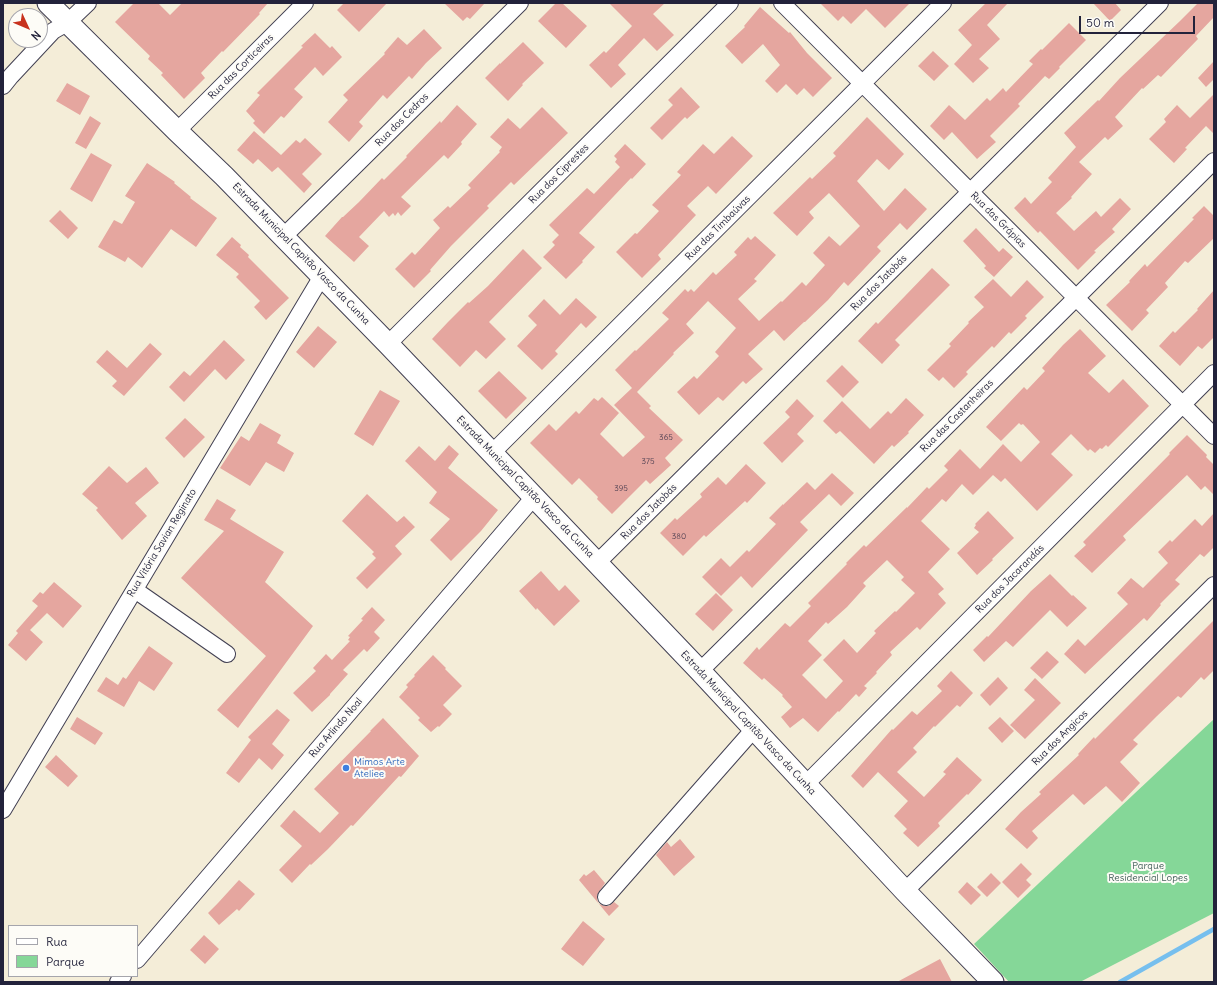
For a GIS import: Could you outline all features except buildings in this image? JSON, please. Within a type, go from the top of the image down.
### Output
[{"type":"main road","name":"Estrada Municipal Capitão Vasco da Cunha","points":[[48,3],[176,131],[224,176],[388,344],[700,671],[905,891],[993,982]]},
{"type":"street","points":[[3,86],[10,76],[53,31],[67,23],[88,3]]},
{"type":"street","name":"Rua das Corticeiras","points":[[176,131],[305,3]]},
{"type":"street","name":"Rua dos Cedros","points":[[284,237],[520,3]]},
{"type":"street","name":"Rua dos Ciprestes","points":[[388,344],[730,3]]},
{"type":"street","name":"Rua das Grápias","points":[[782,3],[1214,436]]},
{"type":"street","name":"Rua das Timbaúvas","points":[[492,453],[943,3]]},
{"type":"street","name":"Rua dos Jatobás","points":[[597,563],[1160,3]]},
{"type":"street","name":"Rua das Castanheiras","points":[[700,671],[1214,160]]},
{"type":"street","name":"Rua Vitória Savian Reginato","points":[[3,810],[322,276]]},
{"type":"street","name":"Rua dos Jacarandás","points":[[806,784],[1214,373]]},
{"type":"street","name":"Rua Arlindo Noal","points":[[138,959],[534,497]]},
{"type":"street","name":"Rua dos Angicos","points":[[905,891],[1214,585]]},
{"type":"street","points":[[135,590],[227,654]]},
{"type":"street","points":[[606,897],[754,729]]},
{"type":"green space","name":"Parque Residencial Lopes","points":[[1214,719],[1214,913],[1080,982],[1009,982],[974,944]]},
{"type":"waterway","points":[[1120,982],[1214,929]]},
{"type":"place","name":"Mimos Arte Ateliee","points":[[346,768]]}]
